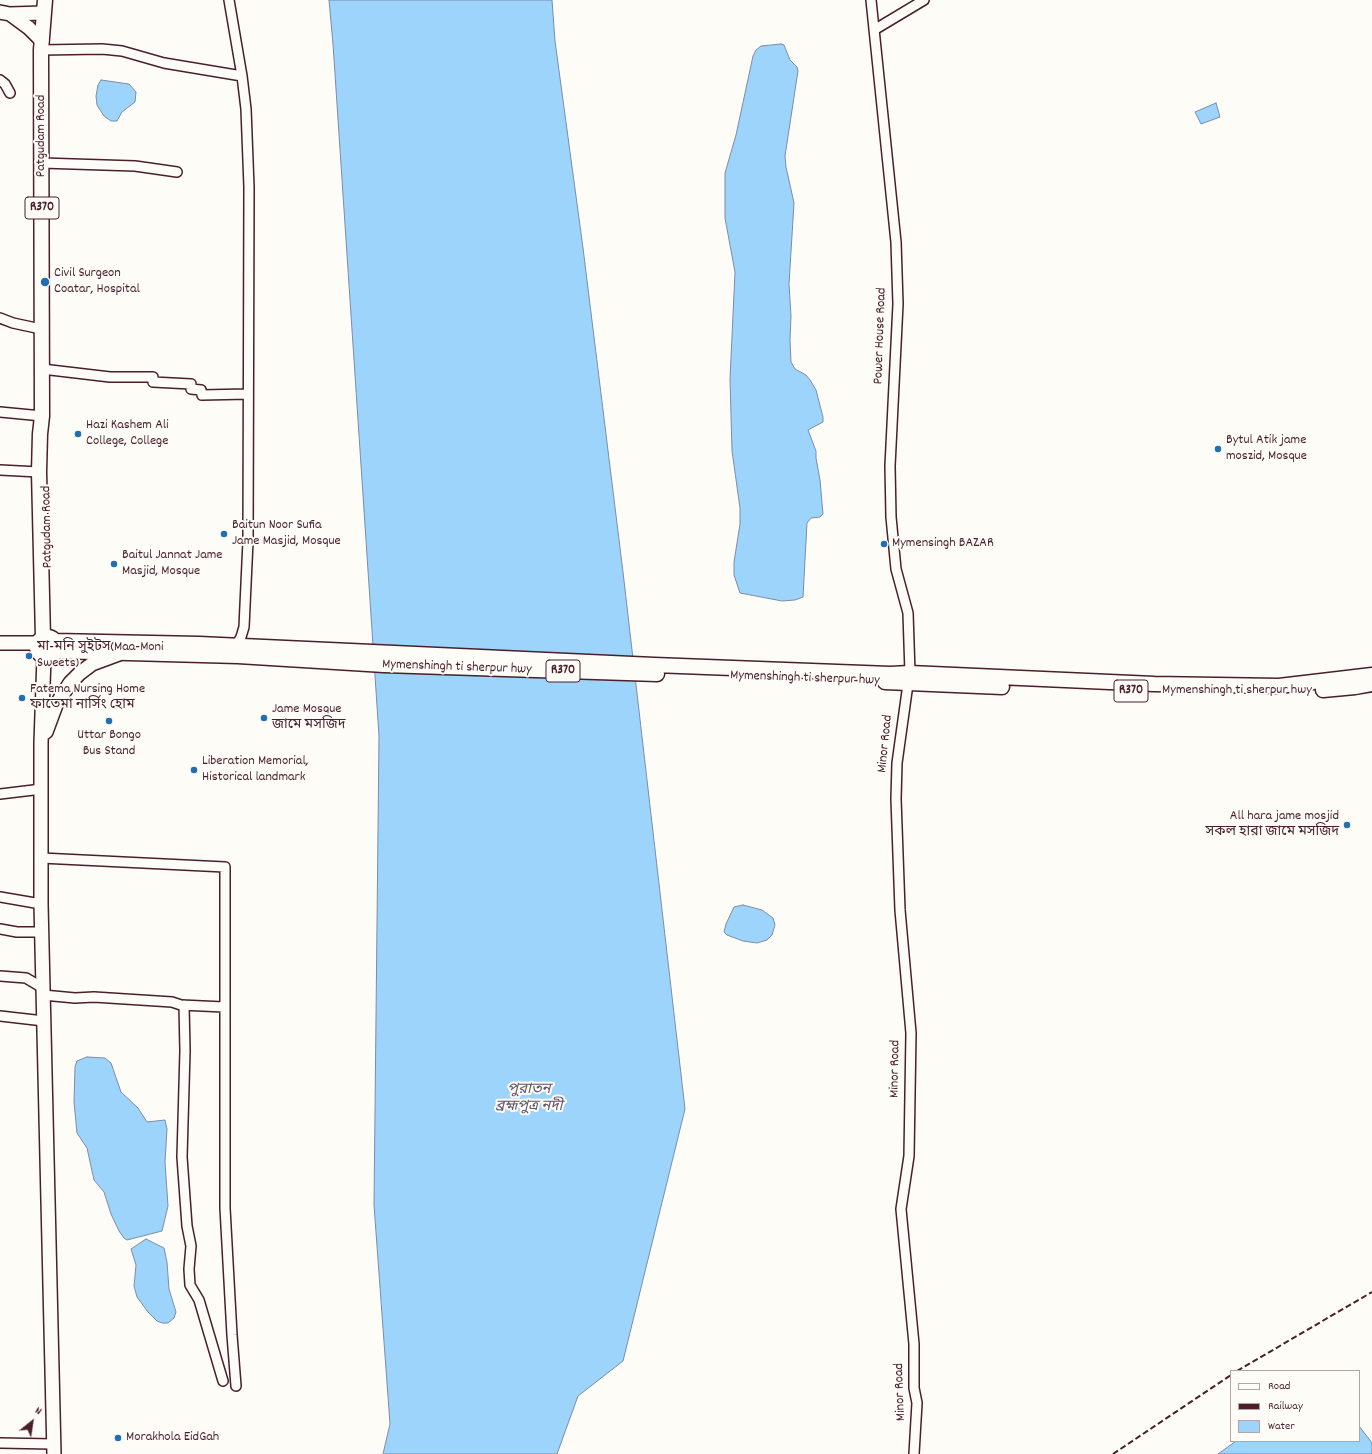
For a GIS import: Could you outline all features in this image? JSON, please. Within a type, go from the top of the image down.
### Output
[{"type":"main road","points":[[5,13],[44,7]]},
{"type":"main road","name":"Patgudam Road","points":[[44,7],[42,46],[42,416],[39,472],[48,645]]},
{"type":"main road","points":[[5,13],[29,28],[42,46]]},
{"type":"main road","name":"Patgudam Road","points":[[42,416],[45,434],[48,645]]},
{"type":"main road","points":[[0,643],[237,650]]},
{"type":"main road","points":[[48,645],[119,654],[237,650]]},
{"type":"main road","points":[[48,645],[42,743],[41,904],[54,1449]]},
{"type":"main road","name":"Mymenshingh ti sherpur hwy","points":[[237,650],[890,678],[1154,684],[1279,686],[1372,675]]},
{"type":"main road","points":[[42,743],[56,705],[70,684],[80,673],[92,664],[119,654]]},
{"type":"main road","name":"Mymenshingh ti sherpur hwy","points":[[909,678],[1226,694],[1297,693],[1372,684]]},
{"type":"street","points":[[229,0],[246,109],[249,188],[248,541],[244,627],[237,650]]},
{"type":"street","name":"Power House Road","points":[[871,0],[896,242],[897,311],[890,466],[891,517],[896,569],[908,613],[909,678]]},
{"type":"street","points":[[874,30],[924,0]]},
{"type":"street","points":[[42,46],[102,48],[122,51],[164,64],[242,76]]},
{"type":"street","points":[[0,80],[5,84],[10,93]]},
{"type":"street","points":[[42,162],[135,166],[177,172]]},
{"type":"street","points":[[0,318],[13,323],[41,329]]},
{"type":"street","points":[[42,369],[110,377],[153,377],[153,382],[191,384],[191,389],[202,390],[202,395],[248,394]]},
{"type":"street","points":[[0,412],[42,416]]},
{"type":"street","points":[[0,470],[39,472]]},
{"type":"street","name":"Minor Road","points":[[909,678],[897,763],[896,799],[900,910],[911,1033],[908,1156],[901,1209],[914,1344],[914,1388],[917,1404],[914,1454]]},
{"type":"street","points":[[0,794],[42,789]]},
{"type":"street","points":[[41,858],[225,867],[225,1208],[236,1386]]},
{"type":"street","points":[[0,897],[41,904]]},
{"type":"street","points":[[0,929],[17,932],[42,932]]},
{"type":"street","points":[[0,976],[26,978],[43,991],[75,998],[172,1002],[184,1005],[224,1007]]},
{"type":"street","points":[[184,1005],[185,1051],[182,1157],[187,1226],[191,1246],[189,1269],[190,1285],[199,1300],[223,1381]]},
{"type":"street","points":[[0,1016],[44,1021]]},
{"type":"street","points":[[0,1443],[54,1449]]},
{"type":"water","name":"পুরাতন ব্রহ্মপুত্র নদী","points":[[329,0],[552,0],[555,41],[583,248],[623,572],[685,1109],[623,1361],[578,1396],[557,1454],[383,1454],[390,1424],[374,1205],[379,736]]},
{"type":"water","points":[[784,45],[790,60],[797,67],[798,71],[785,156],[794,203],[789,284],[791,362],[795,369],[806,375],[816,390],[823,417],[823,422],[808,430],[816,451],[823,514],[820,517],[811,518],[807,523],[803,597],[795,600],[782,601],[740,593],[734,575],[734,562],[740,524],[740,508],[732,451],[730,379],[735,272],[725,218],[725,173],[736,135],[753,56],[756,50],[761,46]]},
{"type":"water","points":[[101,80],[129,84],[136,92],[135,102],[122,112],[117,121],[111,121],[104,116],[97,105],[96,96],[98,85]]},
{"type":"water","points":[[1216,103],[1220,117],[1201,124],[1195,112]]},
{"type":"water","points":[[743,905],[762,910],[773,918],[775,925],[772,935],[767,940],[757,943],[743,941],[727,935],[724,932],[734,907]]},
{"type":"water","points":[[87,1057],[105,1058],[111,1063],[121,1092],[138,1108],[147,1122],[165,1120],[167,1129],[165,1162],[168,1206],[162,1231],[127,1240],[124,1238],[111,1214],[104,1192],[94,1180],[87,1148],[77,1133],[74,1102],[75,1067],[77,1061]]},
{"type":"water","points":[[146,1239],[164,1248],[167,1262],[169,1289],[176,1312],[174,1318],[168,1323],[157,1321],[148,1312],[137,1297],[134,1286],[136,1265],[131,1249]]},
{"type":"water","points":[[1360,1427],[1372,1443],[1372,1454],[1218,1454],[1235,1442],[1360,1442]]},
{"type":"railway","points":[[1239,1370],[1372,1292]]},
{"type":"railway","points":[[1113,1454],[1230,1376]]},
{"type":"place","name":"Civil Surgeon Coatar, Hospital","points":[[45,282]]},
{"type":"place","name":"Hazi Kashem Ali College, College","points":[[78,434]]},
{"type":"place","name":"Bytul Atik jame moszid, Mosque","points":[[1218,449]]},
{"type":"place","name":"Baitun Noor Sufia Jame Masjid, Mosque","points":[[224,534]]},
{"type":"place","name":"Mymensingh BAZAR","points":[[884,544]]},
{"type":"place","name":"Baitul Jannat Jame Masjid, Mosque","points":[[114,564]]},
{"type":"place","name":"মা-মনি সুইটস(Maa-Moni Sweets)","points":[[29,656]]},
{"type":"place","name":"Fatema Nursing Home ফাতেমা নার্সিং হোম","points":[[22,698]]},
{"type":"place","name":"Jame Mosque জামে মসজিদ","points":[[264,718]]},
{"type":"place","name":"Uttar Bongo Bus Stand","points":[[109,721]]},
{"type":"place","name":"Liberation Memorial, Historical landmark","points":[[194,770]]},
{"type":"place","name":"All hara jame mosjid সকল হারা জামে মসজিদ","points":[[1347,825]]},
{"type":"place","name":"Morakhola EidGah","points":[[118,1438]]}]
